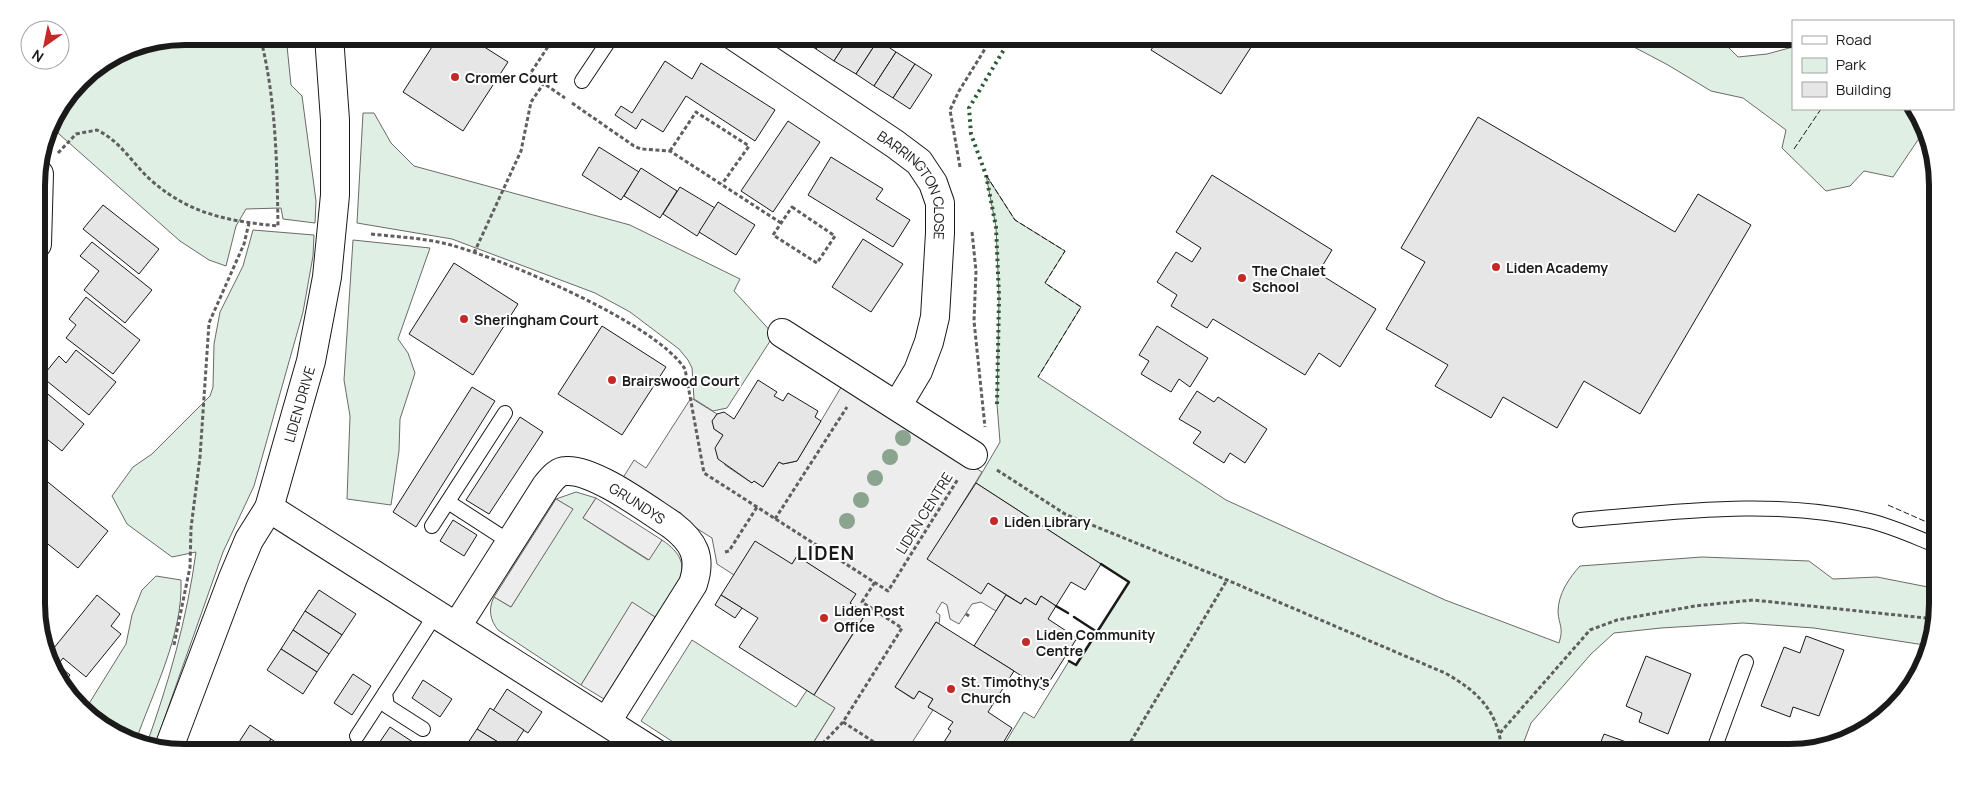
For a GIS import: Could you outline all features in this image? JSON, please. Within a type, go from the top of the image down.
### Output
[{"type":"street","name":"LIDEN DRIVE","points":[[171,743],[233,578],[249,540],[269,508],[304,391],[328,268],[335,195],[335,137],[330,45]]},
{"type":"street","name":"BARRINGTON CLOSE","points":[[747,45],[895,144],[919,162],[933,183],[940,203],[935,317],[929,342],[918,371],[897,406]]},
{"type":"street","points":[[782,333],[984,462]]},
{"type":"street","name":"GRUNDYS","points":[[447,619],[510,542],[554,476],[564,470],[601,481],[672,525],[690,543],[698,561]]},
{"type":"street","points":[[269,508],[642,744]]},
{"type":"street","points":[[607,722],[687,597],[694,584],[698,561]]},
{"type":"lane","points":[[582,82],[606,45]]},
{"type":"lane","points":[[432,526],[506,414]]},
{"type":"lane","points":[[448,502],[510,542]]},
{"type":"lane","points":[[1580,520],[1773,508],[1850,516],[1872,521],[1929,542]]},
{"type":"lane","points":[[357,736],[385,693],[447,619]]},
{"type":"lane","points":[[1716,744],[1746,662]]},
{"type":"lane","points":[[385,693],[387,706],[423,729]]},
{"type":"path","points":[[46,166],[76,134],[86,130],[97,130],[117,142],[152,181],[189,207],[208,214],[249,223],[278,226],[277,158],[269,86],[262,45]]},
{"type":"path","points":[[549,45],[530,74],[634,146],[642,149],[670,150],[781,223]]},
{"type":"path","points":[[961,174],[950,110],[959,91],[987,45]]},
{"type":"path","points":[[474,253],[521,151],[531,102],[544,83]]},
{"type":"path","points":[[670,150],[696,112],[749,146],[722,184]]},
{"type":"path","points":[[792,207],[835,236],[817,263],[773,235],[781,223],[792,207]]},
{"type":"path","points":[[173,650],[190,567],[190,528],[200,457],[209,323],[244,244],[249,223]]},
{"type":"path","points":[[971,226],[976,270],[974,321],[982,414],[986,430]]},
{"type":"path","name":"LIDEN CENTRE","points":[[371,234],[425,240],[474,253],[562,289],[633,325],[657,340],[674,355],[685,369],[704,473],[888,591],[984,462]]},
{"type":"path","points":[[775,519],[862,384]]},
{"type":"path","points":[[984,462],[1065,514],[1227,580],[1445,673],[1472,689],[1488,707],[1500,733],[1501,744]]},
{"type":"path","points":[[698,561],[729,551],[757,507]]},
{"type":"path","points":[[1129,744],[1227,580]]},
{"type":"path","points":[[820,744],[843,722],[902,628],[862,602],[875,582]]},
{"type":"path","points":[[1500,733],[1590,630],[1617,620],[1695,606],[1753,600],[1928,618]]},
{"type":"path","points":[[843,722],[877,744]]},
{"type":"green space","points":[[185,45],[287,45],[291,85],[302,96],[316,201],[315,223],[283,219],[281,208],[246,209],[236,226],[226,266],[209,260],[180,241],[59,134],[57,130],[59,123],[86,86],[107,69],[140,52],[167,46]]},
{"type":"green space","points":[[1630,45],[1726,45],[1738,57],[1767,54],[1792,47],[1792,110],[1907,110],[1920,136],[1893,177],[1864,171],[1850,186],[1826,191],[1782,148],[1786,130],[1743,98],[1711,91]]},
{"type":"green space","points":[[363,113],[374,113],[391,143],[414,166],[630,225],[740,279],[734,291],[774,335],[727,408],[713,411],[694,399],[692,368],[679,349],[630,312],[595,293],[452,239],[357,223]]},
{"type":"green space","points":[[986,175],[1015,220],[1065,251],[1045,283],[1081,307],[1038,377],[1226,500],[1445,600],[1559,643],[1561,627],[1558,605],[1568,581],[1580,566],[1702,557],[1809,561],[1833,579],[1877,577],[1929,587],[1928,622],[1923,645],[1814,628],[1743,623],[1614,633],[1591,654],[1531,723],[1523,744],[1004,744],[1024,712],[1034,718],[1069,661],[1076,665],[1129,582],[976,483],[1000,442],[997,404],[999,297],[996,227]]},
{"type":"green space","points":[[253,230],[314,235],[313,256],[303,312],[254,486],[223,552],[157,741],[148,739],[176,650],[188,602],[196,552],[172,557],[127,524],[112,496],[133,467],[152,454],[210,396],[213,387],[214,344],[220,312],[243,266]]},
{"type":"green space","points":[[353,240],[430,248],[398,339],[408,353],[415,373],[400,419],[399,451],[391,505],[347,499],[350,416],[344,380]]},
{"type":"green space","points":[[576,492],[596,498],[583,518],[648,560],[662,540],[674,550],[680,559],[682,568],[676,587],[655,617],[632,603],[581,685],[498,630],[493,622],[491,610],[494,597],[511,607],[572,509],[556,499]]},
{"type":"green space","points":[[156,576],[181,580],[177,622],[172,642],[166,663],[138,736],[107,720],[88,704],[126,644],[132,615],[142,590]]},
{"type":"green space","points":[[692,640],[796,707],[807,690],[835,708],[811,744],[676,744],[641,721]]},
{"type":"shaded area","points":[[843,384],[982,472],[928,559],[988,583],[1006,595],[996,611],[981,602],[972,604],[959,624],[950,619],[947,605],[942,602],[936,612],[940,615],[939,624],[936,622],[895,687],[913,699],[919,691],[933,699],[928,707],[933,710],[913,741],[918,744],[813,744],[835,708],[814,695],[866,614],[850,603],[855,594],[797,556],[792,564],[734,575],[717,564],[712,538],[621,481],[634,460],[646,468],[691,398],[717,414],[713,421],[714,429],[723,435],[725,465],[752,483],[754,481],[763,487],[779,462],[783,464],[797,461]]},
{"type":"shaded area","points":[[596,498],[662,540],[649,560],[583,518]]},
{"type":"shaded area","points":[[556,499],[573,509],[511,607],[494,597]]},
{"type":"shaded area","points":[[632,602],[655,617],[604,699],[581,685]]},
{"type":"building","name":"Cromer Court","points":[[433,45],[481,45],[508,62],[463,131],[403,92]]},
{"type":"building","points":[[810,45],[819,45],[816,49]]},
{"type":"building","points":[[819,45],[844,45],[834,61],[816,49]]},
{"type":"building","points":[[844,45],[875,45],[856,74],[834,61]]},
{"type":"building","points":[[875,45],[886,45],[896,52],[874,86],[856,74]]},
{"type":"building","points":[[1154,45],[1252,45],[1221,94],[1151,50]]},
{"type":"building","points":[[896,52],[915,64],[893,98],[874,86]]},
{"type":"building","points":[[665,61],[692,79],[701,63],[775,110],[755,141],[686,96],[663,132],[642,119],[636,129],[615,115],[621,106],[632,113]]},
{"type":"building","points":[[915,64],[932,75],[910,109],[893,98]]},
{"type":"building","name":"Liden Academy","points":[[1478,117],[1675,232],[1698,194],[1751,225],[1640,414],[1584,381],[1557,428],[1503,397],[1491,418],[1435,386],[1448,365],[1386,329],[1425,262],[1401,248]]},
{"type":"building","points":[[788,121],[820,142],[773,212],[741,191]]},
{"type":"building","points":[[599,147],[639,172],[621,200],[582,175]]},
{"type":"building","points":[[831,157],[883,189],[876,199],[910,220],[893,247],[808,195]]},
{"type":"building","points":[[641,168],[677,191],[660,218],[624,196]]},
{"type":"building","name":"The Chalet School","points":[[1212,175],[1332,250],[1318,273],[1376,309],[1340,367],[1319,353],[1305,375],[1213,319],[1207,328],[1171,306],[1177,295],[1157,282],[1176,252],[1192,262],[1201,248],[1176,232]]},
{"type":"building","points":[[680,187],[715,208],[697,236],[663,214]]},
{"type":"building","points":[[718,202],[755,225],[736,255],[699,232]]},
{"type":"building","points":[[103,205],[159,249],[139,274],[83,229]]},
{"type":"building","points":[[863,239],[903,264],[871,312],[832,287]]},
{"type":"building","points":[[92,242],[152,290],[125,323],[84,290],[99,271],[80,256]]},
{"type":"building","name":"Sheringham Court","points":[[454,263],[518,304],[473,375],[409,334]]},
{"type":"building","points":[[86,297],[140,340],[113,374],[66,338],[76,325],[69,319]]},
{"type":"building","name":"Brairswood Court","points":[[602,326],[666,367],[622,435],[558,394]]},
{"type":"building","points":[[1157,326],[1208,358],[1190,387],[1179,379],[1171,392],[1141,374],[1149,361],[1139,355]]},
{"type":"building","points":[[76,350],[116,382],[89,415],[45,379],[45,373],[59,356],[66,363]]},
{"type":"building","points":[[758,380],[777,392],[774,396],[783,401],[788,393],[818,411],[815,417],[821,421],[797,461],[783,464],[779,462],[763,487],[754,481],[752,483],[718,459],[715,448],[723,435],[714,429],[712,421],[717,414],[724,412],[734,419]]},
{"type":"building","points":[[472,387],[495,401],[416,527],[393,512]]},
{"type":"building","points":[[1197,391],[1214,402],[1218,397],[1267,429],[1245,463],[1230,453],[1224,463],[1193,443],[1201,432],[1179,419]]},
{"type":"building","points":[[45,392],[84,424],[62,451],[45,438]]},
{"type":"building","points":[[520,417],[543,432],[489,514],[466,500]]},
{"type":"building","points":[[45,480],[108,531],[78,568],[45,542]]},
{"type":"building","name":"Liden Library","points":[[976,483],[1101,564],[1085,590],[1071,582],[1056,606],[1041,596],[1036,605],[1025,598],[1021,604],[988,583],[981,594],[927,559]]},
{"type":"building","points":[[453,520],[477,535],[464,556],[440,541]]},
{"type":"building","points":[[755,541],[792,564],[797,556],[856,594],[850,603],[866,613],[814,695],[739,647],[758,618],[721,595]]},
{"type":"building","points":[[319,590],[356,614],[342,635],[305,611]]},
{"type":"building","points":[[97,595],[120,614],[111,626],[121,634],[86,677],[63,658],[58,664],[52,650]]},
{"type":"building","points":[[721,595],[742,608],[735,618],[715,605]]},
{"type":"building","name":"Liden Community Centre","points":[[1006,595],[1021,604],[1025,598],[1036,605],[1041,596],[1056,606],[1048,619],[1077,638],[1044,690],[974,646]]},
{"type":"building","points":[[305,611],[342,635],[329,654],[293,630]]},
{"type":"building","name":"St. Timothy's Church","points":[[936,622],[1014,671],[988,712],[1012,728],[1002,744],[971,744],[968,742],[967,744],[932,744],[944,742],[951,731],[948,729],[953,722],[928,707],[933,699],[919,691],[914,699],[895,687]]},
{"type":"building","points":[[293,630],[329,654],[317,672],[281,649]]},
{"type":"building","points":[[1806,636],[1844,650],[1819,716],[1793,707],[1790,717],[1761,706],[1784,647],[1800,653]]},
{"type":"building","points":[[281,649],[317,672],[303,694],[267,670]]},
{"type":"building","points":[[1646,656],[1691,674],[1668,734],[1639,722],[1642,713],[1626,706]]},
{"type":"building","points":[[59,666],[70,675],[67,679]]},
{"type":"building","points":[[353,674],[371,686],[352,715],[334,703]]},
{"type":"building","points":[[423,680],[452,699],[440,717],[412,698]]},
{"type":"building","points":[[507,689],[542,712],[528,733],[493,711]]},
{"type":"building","points":[[490,708],[524,730],[515,744],[501,744],[477,729]]},
{"type":"building","points":[[250,725],[271,739],[268,744],[238,744]]},
{"type":"building","points":[[390,727],[416,744],[378,744]]},
{"type":"building","points":[[477,729],[501,744],[467,744]]},
{"type":"building","points":[[1604,734],[1632,744],[1600,744]]},
{"type":"building","points":[[271,739],[278,744],[268,744]]},
{"type":"hedge","points":[[997,404],[999,297],[996,227],[986,175],[971,134],[969,108],[1007,45]]},
{"type":"fence","points":[[1794,149],[1820,110]]},
{"type":"fence","points":[[986,175],[1015,220],[1065,251],[1045,283],[1081,307],[1038,377]]},
{"type":"fence","points":[[1888,505],[1929,523]]},
{"type":"wall","points":[[1069,661],[1076,665],[1129,582],[1101,564]]},
{"type":"wall","points":[[1056,606],[1068,613]]},
{"type":"wall","points":[[1074,617],[1097,632]]},
{"type":"place","name":"Cromer Court","points":[[455,77]]},
{"type":"place","name":"Liden Academy","points":[[1496,267]]},
{"type":"place","name":"The Chalet School","points":[[1242,278]]},
{"type":"place","name":"Sheringham Court","points":[[464,319]]},
{"type":"place","name":"Brairswood Court","points":[[612,380]]},
{"type":"place","name":"Liden Library","points":[[994,521]]},
{"type":"place","name":"Liden Post Office","points":[[824,618]]},
{"type":"place","name":"Liden Community Centre","points":[[1026,642]]},
{"type":"place","name":"St. Timothy's Church","points":[[951,689]]},
{"type":"district","name":"LIDEN","points":[[826,553]]}]
